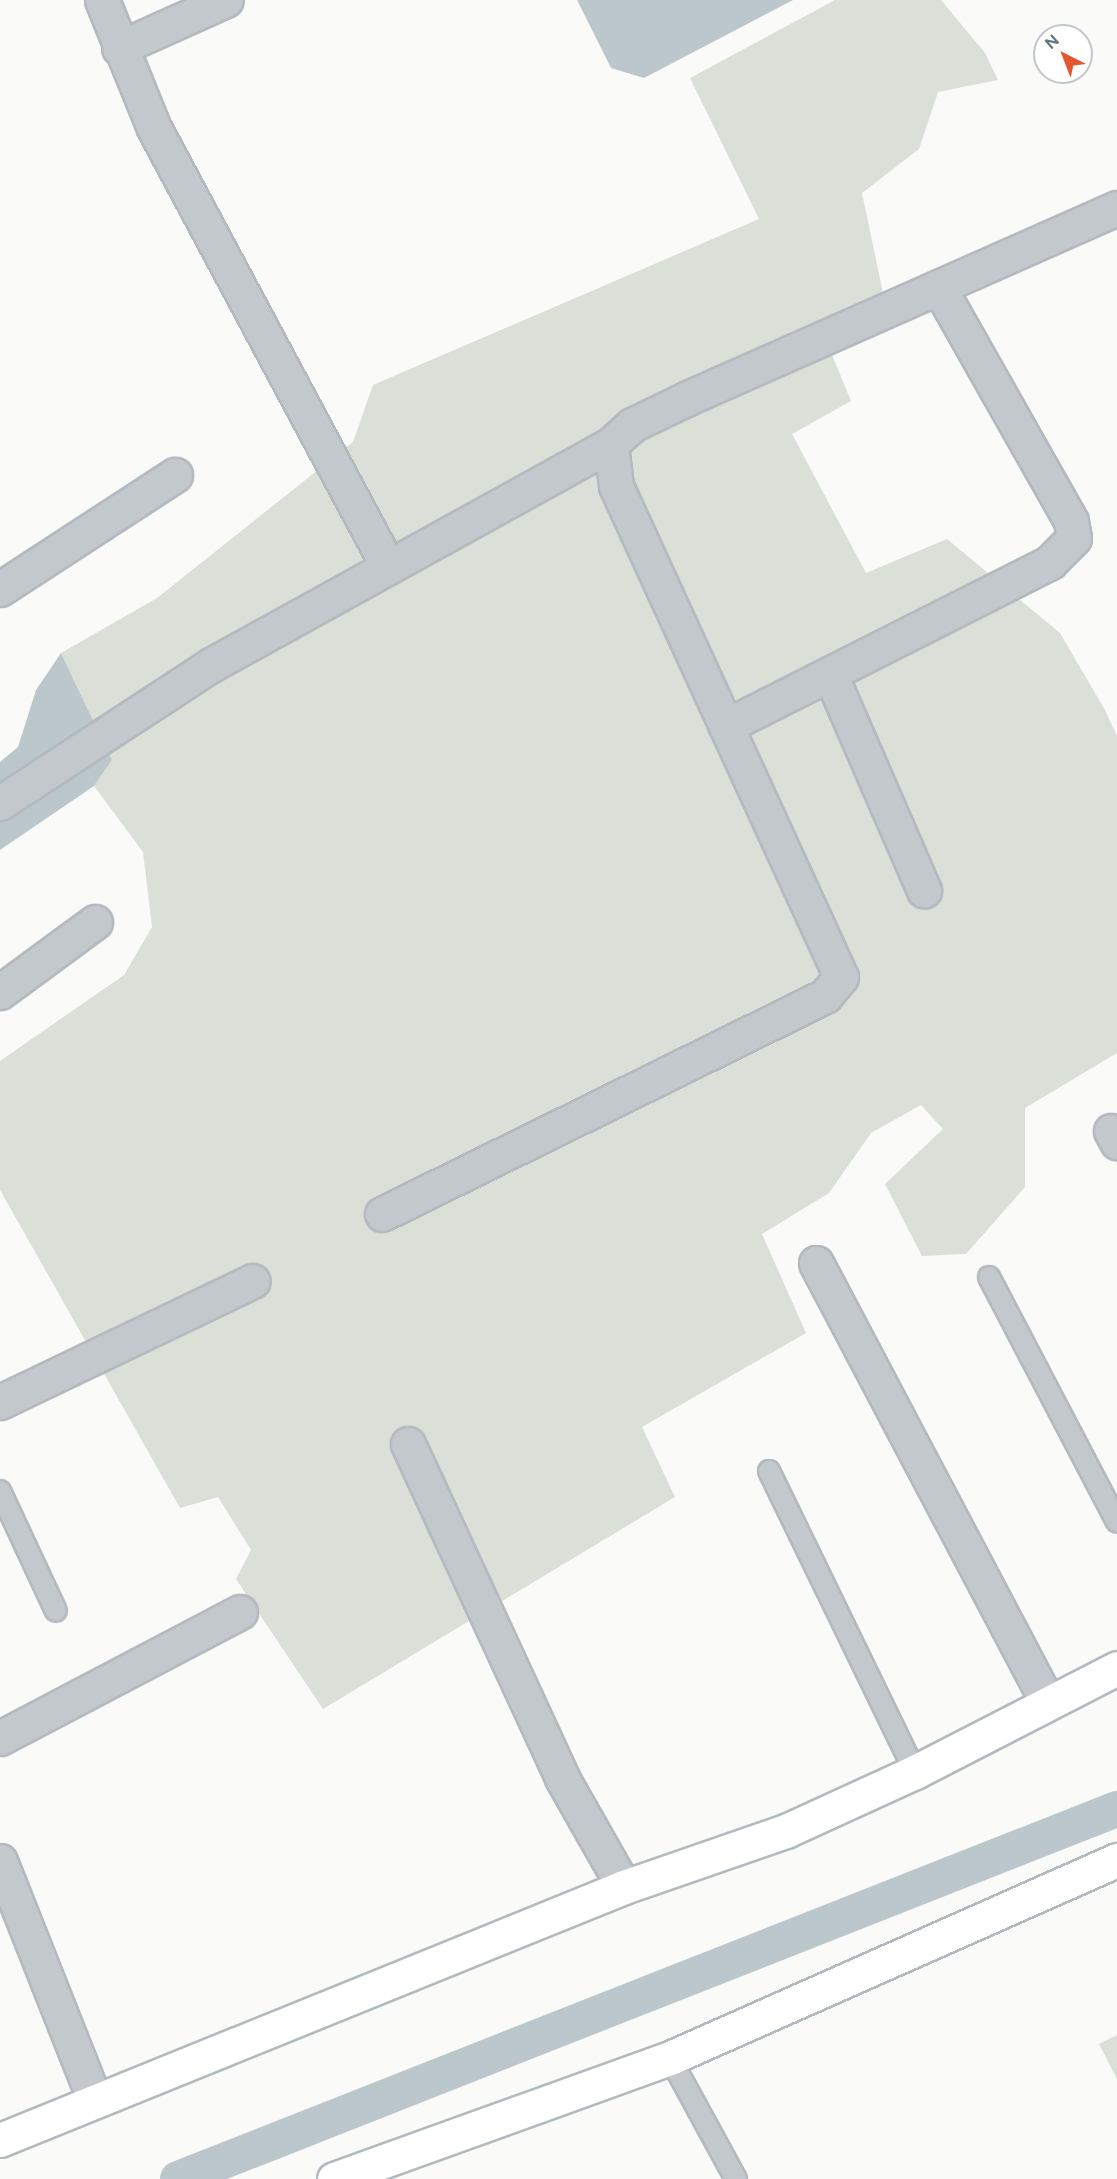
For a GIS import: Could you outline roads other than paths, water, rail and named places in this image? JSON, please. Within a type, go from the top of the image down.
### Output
[{"type":"street","points":[[102,0],[119,48],[154,128],[388,567]]},
{"type":"street","points":[[119,48],[226,0]]},
{"type":"street","points":[[0,803],[211,665],[611,444],[632,425],[1117,208]]},
{"type":"street","points":[[726,726],[1050,562],[1074,538],[1071,520],[939,288]]},
{"type":"street","points":[[382,1214],[835,988],[840,977],[838,963],[616,486],[611,444]]},
{"type":"street","points":[[0,589],[175,474]]},
{"type":"street","points":[[830,674],[924,890]]},
{"type":"street","points":[[0,992],[95,922]]},
{"type":"street","points":[[816,1263],[1047,1702]]},
{"type":"street","points":[[0,1402],[252,1281]]},
{"type":"street","points":[[408,1443],[562,1778],[624,1887]]},
{"type":"street","points":[[0,1738],[240,1612]]},
{"type":"street","points":[[0,2140],[624,1887],[786,1831],[915,1772],[1047,1702],[1117,1668]]},
{"type":"street","points":[[350,2176],[670,2058],[1117,1860]]},
{"type":"street","points":[[0,1861],[95,2101]]},
{"type":"lane","points":[[989,1277],[1117,1522]]},
{"type":"lane","points":[[769,1471],[915,1772]]},
{"type":"lane","points":[[0,1491],[56,1611]]},
{"type":"lane","points":[[670,2058],[736,2179]]},
{"type":"waterway","points":[[178,2179],[1117,1809]]}]
